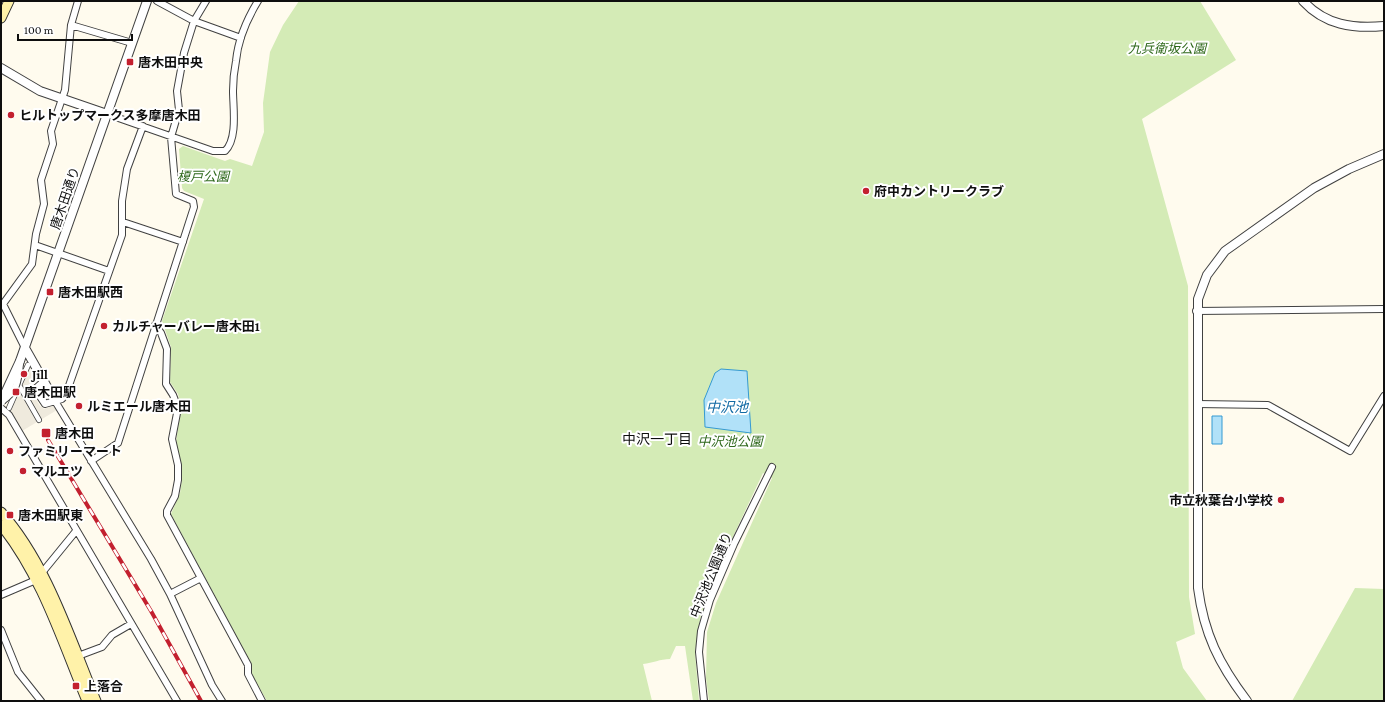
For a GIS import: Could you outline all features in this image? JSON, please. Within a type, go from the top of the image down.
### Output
[{"type":"main road","points":[[1,18],[9,1]]},
{"type":"main road","points":[[1,512],[24,542],[42,573],[96,701]]},
{"type":"main road","points":[[1,525],[20,551],[36,580],[87,701]]},
{"type":"street","points":[[78,1],[71,24],[65,90],[51,131],[53,144],[41,180],[44,204],[32,264],[3,304],[24,360],[44,382],[131,524],[170,594],[212,685],[222,701]]},
{"type":"street","name":"唐木田通り","points":[[1,402],[24,360],[58,253],[147,1]]},
{"type":"street","points":[[157,1],[194,21],[241,38]]},
{"type":"street","points":[[91,461],[118,443],[194,207],[193,201],[176,194],[171,137],[179,110],[177,91],[184,53],[194,21],[206,1]]},
{"type":"street","points":[[1,68],[31,86],[62,99],[143,126],[213,152],[221,152],[228,148],[234,122],[233,90],[236,60],[241,38],[258,1]]},
{"type":"street","points":[[1303,1],[1316,13],[1336,24],[1355,27],[1384,26]]},
{"type":"street","points":[[71,24],[132,44]]},
{"type":"street","points":[[55,401],[66,394],[122,235],[122,201],[127,169],[143,126]]},
{"type":"street","points":[[1247,701],[1231,680],[1215,653],[1205,627],[1198,588],[1196,311],[1203,281],[1215,262],[1225,251],[1314,188],[1349,169],[1384,154]]},
{"type":"street","points":[[123,222],[183,242]]},
{"type":"street","points":[[35,245],[109,271]]},
{"type":"street","points":[[1196,311],[1384,309]]},
{"type":"street","points":[[155,325],[161,333],[167,349],[166,384],[173,395],[178,408],[172,439],[178,465],[178,480],[175,496],[167,511],[167,515],[248,665],[248,674],[262,701]]},
{"type":"street","points":[[9,408],[19,386],[24,360]]},
{"type":"street","points":[[19,386],[39,420]]},
{"type":"street","points":[[1197,404],[1268,405],[1350,451],[1384,396]]},
{"type":"street","points":[[1,408],[9,415],[76,532],[177,701]]},
{"type":"street","name":"中沢池公園通り","points":[[704,701],[699,652],[701,631],[710,600],[772,467]]},
{"type":"street","points":[[1,595],[36,580],[76,532]]},
{"type":"street","points":[[170,594],[201,578]]},
{"type":"street","points":[[78,656],[102,647],[112,635],[131,624]]},
{"type":"street","points":[[1,630],[18,672],[41,701]]},
{"type":"green space","name":"府中カントリークラブ","points":[[299,1],[1200,1],[1236,60],[1142,119],[1188,286],[1189,597],[1195,634],[1176,642],[1183,668],[1207,701],[709,701],[706,678],[707,632],[716,603],[772,478],[763,473],[722,560],[701,614],[695,652],[699,701],[693,701],[685,646],[676,646],[670,659],[643,664],[652,701],[267,701],[251,673],[251,663],[171,514],[180,493],[182,480],[182,468],[176,442],[181,407],[178,394],[170,382],[171,347],[162,321],[204,199],[184,191],[182,188],[179,149],[183,146],[225,161],[230,159],[252,166],[264,132],[263,103],[270,52],[283,25]]},
{"type":"green space","points":[[1355,588],[1384,589],[1384,701],[1292,701]]},
{"type":"shaded area","points":[[26,364],[36,377],[36,380],[30,389],[40,406],[44,409],[53,406],[57,410],[22,431],[7,405],[14,395],[23,365]]},
{"type":"water","name":"中沢池","points":[[721,369],[747,371],[751,433],[705,427],[704,400],[715,373]]},
{"type":"water","points":[[1212,416],[1222,416],[1222,444],[1212,444]]},
{"type":"railway","points":[[48,440],[151,611],[201,701]]},
{"type":"place","name":"唐木田中央","points":[[130,62]]},
{"type":"place","name":"ヒルトップマークス多摩唐木田","points":[[11,115]]},
{"type":"place","name":"府中カントリークラブ","points":[[866,191]]},
{"type":"place","name":"唐木田駅西","points":[[50,292]]},
{"type":"place","name":"カルチャーバレー唐木田1","points":[[104,326]]},
{"type":"place","name":"Jill","points":[[24,374]]},
{"type":"place","name":"唐木田駅","points":[[16,392]]},
{"type":"place","name":"ルミエール唐木田","points":[[79,406]]},
{"type":"place","name":"唐木田","points":[[46,433]]},
{"type":"place","name":"ファミリーマート","points":[[10,451]]},
{"type":"place","name":"マルエツ","points":[[23,471]]},
{"type":"place","name":"市立秋葉台小学校","points":[[1281,500]]},
{"type":"place","name":"唐木田駅東","points":[[10,515]]},
{"type":"place","name":"上落合","points":[[76,686]]},
{"type":"district","name":"中沢一丁目","points":[[657,439]]},
{"type":"park label","name":"九兵衛坂公園","points":[[1167,48]]},
{"type":"park label","name":"榎戸公園","points":[[203,176]]},
{"type":"park label","name":"中沢池公園","points":[[730,441]]}]
